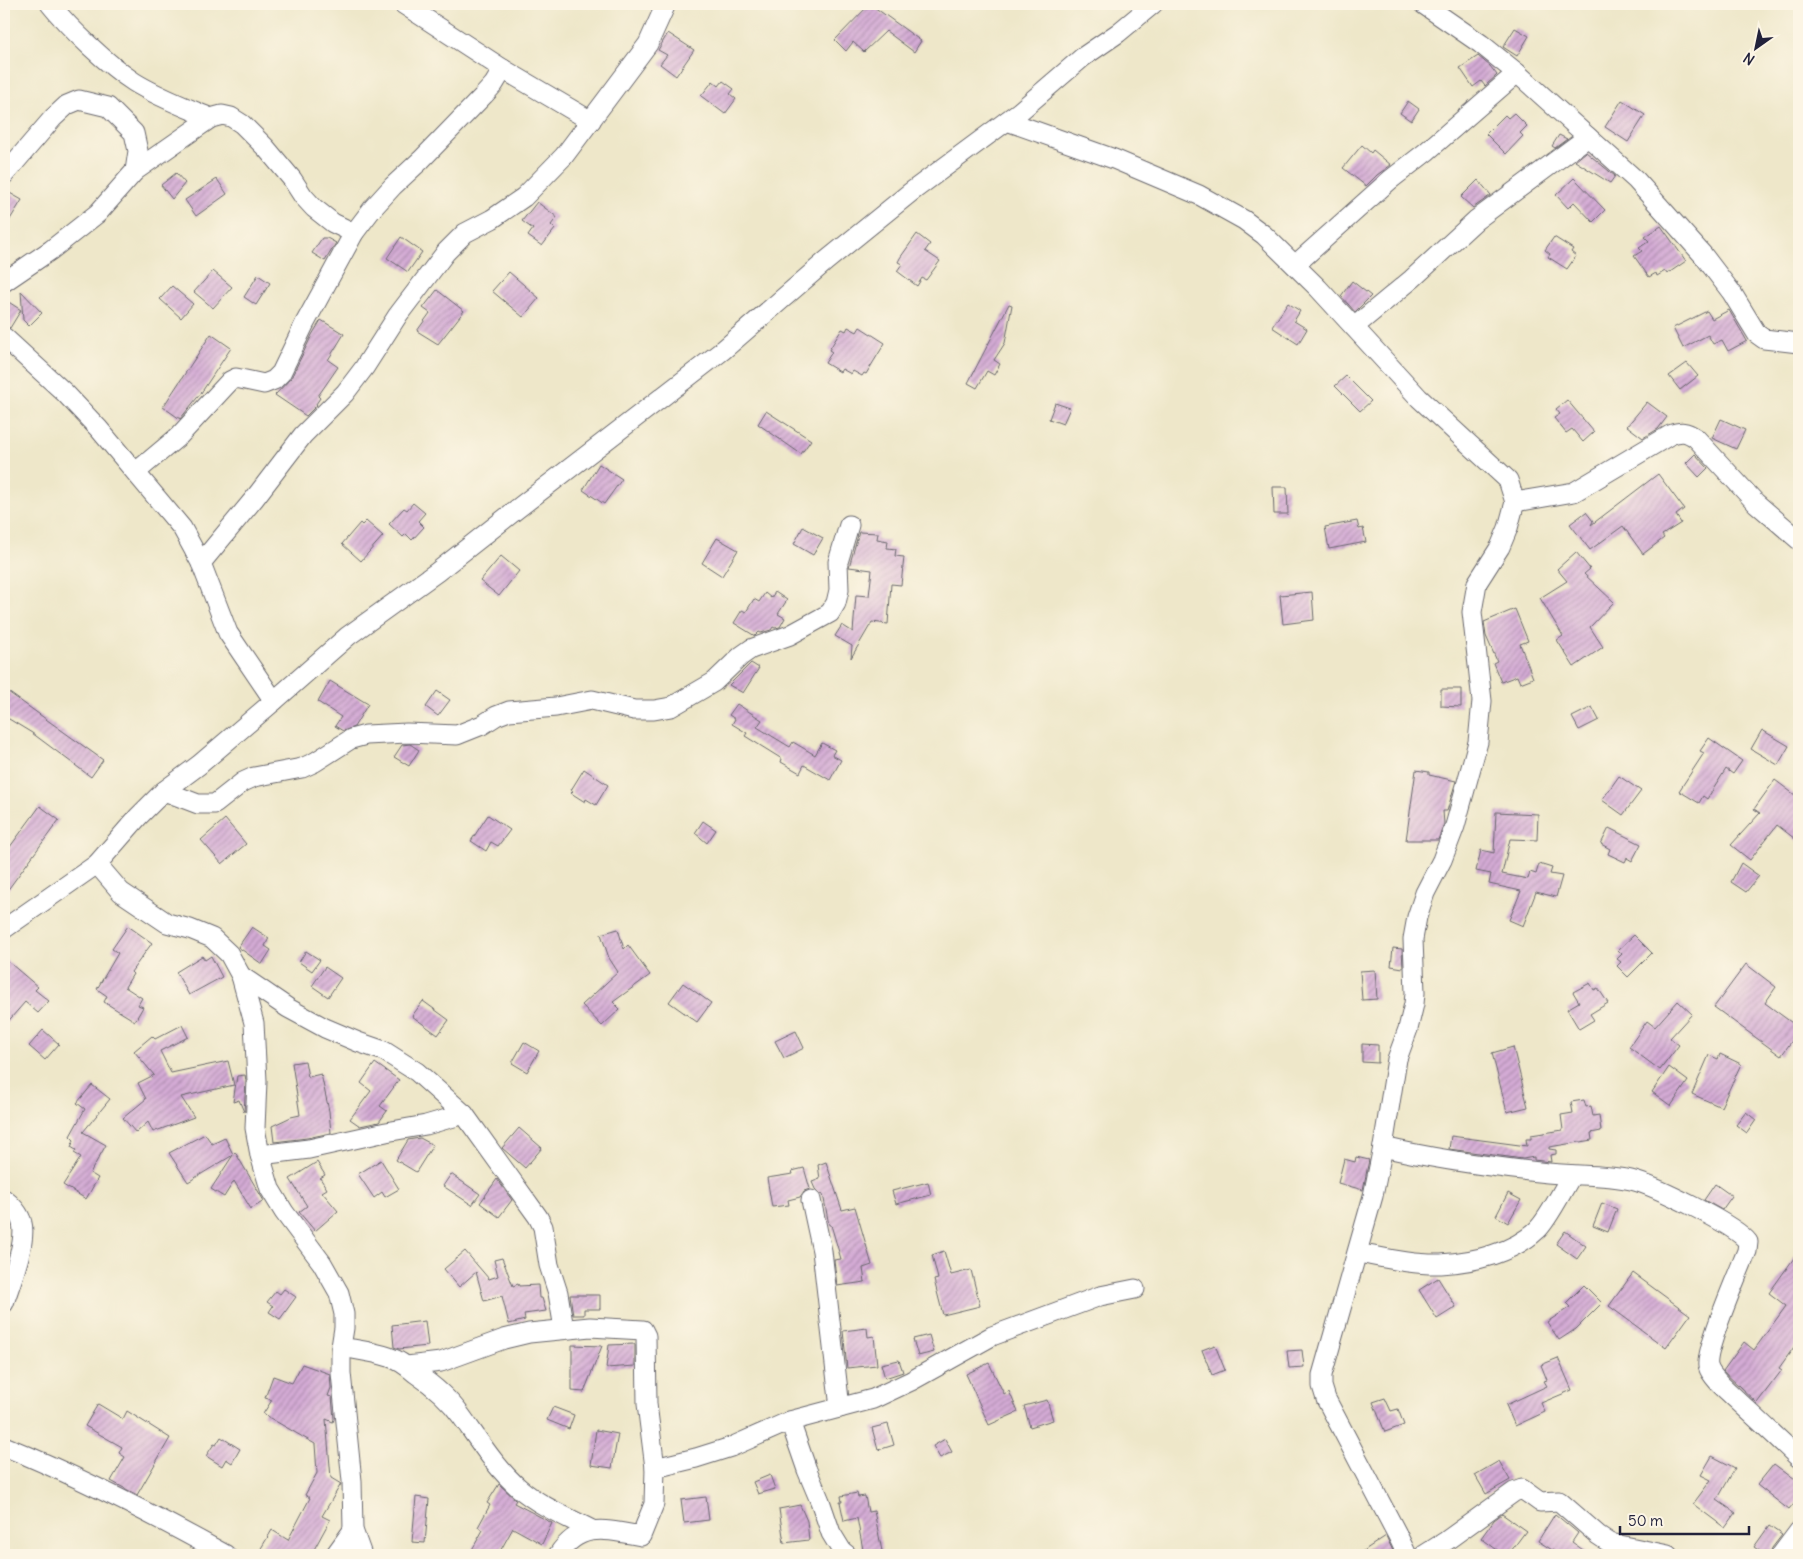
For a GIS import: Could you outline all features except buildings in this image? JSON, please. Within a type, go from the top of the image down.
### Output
[{"type":"street","points":[[50,4],[96,51],[134,82],[166,99],[211,118]]},
{"type":"street","points":[[402,4],[503,69],[591,121]]},
{"type":"street","points":[[201,563],[254,499],[303,435],[345,393],[364,368],[398,315],[446,252],[465,233],[511,207],[524,197],[564,156],[648,44],[666,4]]},
{"type":"street","points":[[4,929],[97,864],[138,817],[164,791],[199,765],[348,636],[437,572],[722,352],[826,261],[911,192],[1007,121],[1083,57],[1118,33],[1153,4]]},
{"type":"street","points":[[1423,4],[1481,44],[1517,73],[1636,180],[1703,255],[1732,293],[1757,334],[1764,339],[1799,343]]},
{"type":"street","points":[[136,472],[179,436],[230,381],[236,378],[264,384],[274,380],[281,373],[305,323],[354,233],[393,186],[421,160],[494,84],[503,69]]},
{"type":"street","points":[[1295,265],[1390,180],[1426,152],[1517,73]]},
{"type":"street","points":[[4,175],[53,118],[67,105],[79,100],[108,107],[134,133],[138,151],[136,171]]},
{"type":"street","points":[[4,282],[98,213],[136,171],[211,118],[222,115],[231,117],[242,124],[282,166],[314,208],[333,223],[354,233]]},
{"type":"street","points":[[1007,121],[1081,149],[1114,159],[1199,195],[1258,230],[1295,265],[1419,398],[1508,480],[1515,502],[1508,528],[1500,547],[1477,583],[1472,612],[1482,700],[1478,742],[1467,788],[1455,826],[1442,860],[1425,893],[1417,916],[1413,939],[1414,1004],[1408,1029],[1397,1059],[1373,1196],[1322,1375],[1322,1386],[1337,1422],[1407,1555]]},
{"type":"street","points":[[1354,327],[1412,279],[1476,220],[1588,137]]},
{"type":"street","points":[[4,337],[99,429],[182,528],[201,563],[228,633],[274,701]]},
{"type":"street","points":[[1515,502],[1574,492],[1670,435],[1680,431],[1688,432],[1696,438],[1756,503],[1799,540]]},
{"type":"street","points":[[164,791],[198,804],[215,804],[242,782],[254,777],[302,768],[351,739],[366,735],[407,733],[457,735],[509,711],[556,707],[592,700],[634,710],[654,710],[671,707],[714,682],[751,649],[790,635],[830,613],[836,604],[839,590],[837,580],[838,562],[849,525]]},
{"type":"street","points":[[97,864],[121,892],[166,922],[212,938],[229,954],[241,976],[254,1023],[257,1081],[255,1128],[260,1155],[270,1189],[284,1212],[322,1263],[339,1293],[344,1314],[341,1373],[352,1481],[353,1530],[362,1555]]},
{"type":"street","points":[[241,976],[288,1008],[325,1028],[384,1051],[417,1072],[464,1114],[538,1217],[543,1227],[547,1256],[558,1293],[564,1329]]},
{"type":"street","points":[[260,1155],[309,1150],[386,1132],[426,1125],[464,1114]]},
{"type":"street","points":[[1383,1147],[1478,1166],[1601,1176],[1633,1181],[1715,1218],[1743,1235],[1748,1242],[1747,1251],[1717,1329],[1708,1364],[1710,1374],[1799,1458]]},
{"type":"street","points":[[1358,1253],[1408,1262],[1441,1264],[1476,1259],[1503,1251],[1521,1243],[1538,1229],[1572,1175]]},
{"type":"street","points":[[4,1199],[11,1204],[22,1223],[22,1243],[4,1303]]},
{"type":"street","points":[[811,1200],[822,1251],[840,1408]]},
{"type":"street","points":[[655,1468],[731,1447],[790,1421],[873,1399],[911,1382],[992,1336],[1100,1296],[1136,1289]]},
{"type":"street","points":[[407,1366],[441,1362],[504,1339],[529,1333],[590,1327],[643,1330],[646,1336],[647,1404],[655,1468],[654,1504],[641,1536],[592,1530],[571,1539],[558,1555]]},
{"type":"street","points":[[341,1347],[392,1357],[407,1366],[435,1387],[450,1403],[462,1416],[491,1458],[520,1488],[546,1507],[592,1530]]},
{"type":"street","points":[[790,1421],[831,1533],[842,1551],[848,1555]]},
{"type":"street","points":[[4,1446],[128,1504],[226,1555]]},
{"type":"street","points":[[1424,1555],[1514,1492],[1522,1489],[1540,1502],[1559,1501],[1610,1543],[1668,1555]]},
{"type":"street","points":[[568,1518],[571,1539]]},
{"type":"street","points":[[335,1555],[353,1530]]}]
